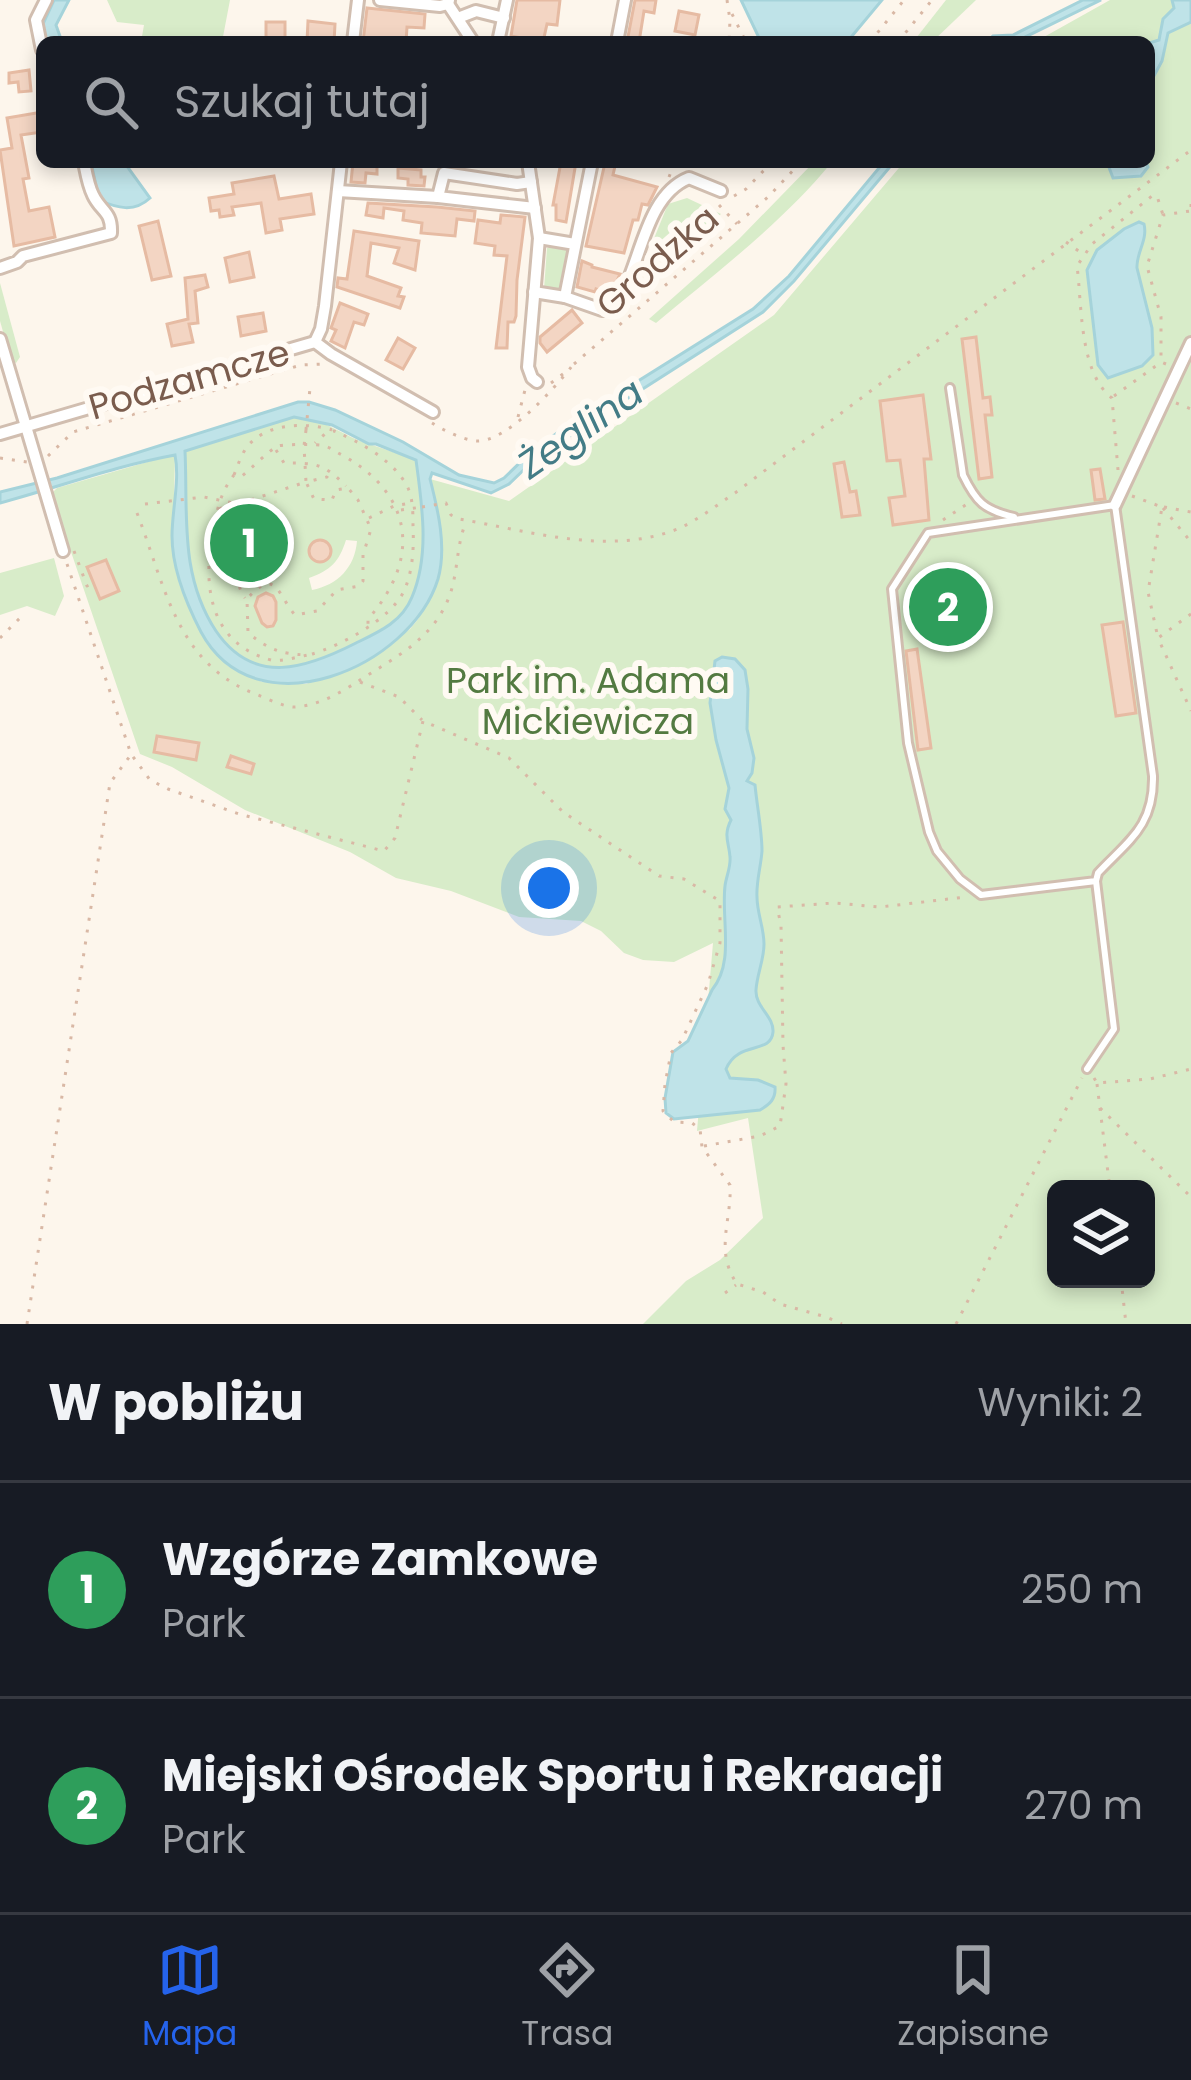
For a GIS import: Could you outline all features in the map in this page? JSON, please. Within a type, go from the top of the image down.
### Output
[{"type":"street","points":[[39,36],[36,20],[46,0]]},
{"type":"street","points":[[354,36],[358,0]]},
{"type":"street","points":[[380,0],[440,6],[448,2],[469,36]]},
{"type":"street","points":[[499,36],[507,0]]},
{"type":"street","points":[[618,36],[626,0]]},
{"type":"street","points":[[458,17],[476,11],[504,17]]},
{"type":"street","points":[[0,268],[23,256],[111,233],[113,225],[93,197],[86,168]]},
{"type":"street","points":[[315,342],[325,306],[340,168]]},
{"type":"street","points":[[438,197],[445,168]]},
{"type":"street","points":[[449,168],[517,184],[531,182]]},
{"type":"street","points":[[529,168],[538,238],[533,377]]},
{"type":"street","points":[[565,297],[591,168]]},
{"type":"street","points":[[534,292],[602,310],[617,304],[657,207],[684,178],[721,191]]},
{"type":"street","points":[[338,191],[535,208]]},
{"type":"street","points":[[538,238],[575,244]]},
{"type":"street","points":[[0,339],[67,548]]},
{"type":"street","name":"Podzamcze","points":[[0,434],[315,342],[431,417]]},
{"type":"street","points":[[1115,506],[1191,343]]},
{"type":"lane","points":[[950,388],[963,475],[989,512],[1019,518]]},
{"type":"lane","points":[[1087,1070],[1114,1029],[1096,881],[1098,873],[1145,823],[1154,794],[1115,506],[928,533],[892,589],[908,743],[928,832],[937,851],[981,895],[1096,881]]},
{"type":"path","points":[[875,36],[904,0]]},
{"type":"path","points":[[903,36],[932,0]]},
{"type":"path","points":[[728,3],[729,36]]},
{"type":"path","points":[[728,3],[743,36]]},
{"type":"path","points":[[397,509],[449,505],[451,515],[466,520],[588,542],[647,537],[679,528],[710,511],[1191,150]]},
{"type":"path","points":[[721,191],[739,195],[766,168]]},
{"type":"path","name":"Grodzka","points":[[533,377],[553,382],[737,224],[795,168]]},
{"type":"path","points":[[1161,362],[1161,317],[1147,266],[1162,215],[1160,200],[1152,196],[1115,224],[1083,254],[1077,266],[1089,369],[1112,398],[1121,492],[1191,512]]},
{"type":"path","points":[[1162,215],[1190,213],[1191,204]]},
{"type":"path","points":[[727,213],[737,224]]},
{"type":"path","points":[[1068,242],[1083,254]]},
{"type":"path","points":[[1161,362],[1178,370]]},
{"type":"path","points":[[1112,398],[1161,362]]},
{"type":"path","points":[[0,458],[37,462],[73,432],[301,365],[336,367]]},
{"type":"path","points":[[431,417],[451,433],[481,441],[517,421],[572,366]]},
{"type":"path","points":[[517,421],[533,377]]},
{"type":"path","points":[[310,388],[306,482],[314,499],[332,500],[336,490],[348,488]]},
{"type":"path","points":[[1165,399],[1191,409]]},
{"type":"path","points":[[299,424],[334,430],[377,455],[408,489],[414,543],[406,588],[368,626],[334,647],[274,661],[239,644],[220,622],[209,597],[208,569],[220,502],[244,451],[261,435],[299,424]]},
{"type":"path","points":[[315,445],[334,430]]},
{"type":"path","points":[[234,475],[242,476],[279,446],[324,445],[381,482],[402,526],[400,562],[368,626]]},
{"type":"path","points":[[275,448],[284,463],[315,463],[332,471],[358,500],[370,529],[363,580],[359,586],[337,590],[317,611],[295,615],[270,584],[260,586],[247,599],[248,633],[269,649],[308,655]]},
{"type":"path","points":[[145,504],[204,496],[238,503],[327,477],[332,471]]},
{"type":"path","points":[[928,533],[976,497]]},
{"type":"path","points":[[220,502],[234,533],[239,592],[247,599]]},
{"type":"path","points":[[368,519],[412,503]]},
{"type":"path","points":[[1162,507],[1191,542]]},
{"type":"path","points":[[1162,507],[1148,592],[1150,614],[1191,711]]},
{"type":"path","points":[[136,513],[164,596],[198,654],[233,685],[293,706],[336,695],[416,644],[433,626],[454,589],[466,520]]},
{"type":"path","points":[[67,548],[87,586],[93,583]]},
{"type":"path","points":[[67,548],[131,754],[150,780],[238,814],[384,851],[395,838],[423,721]]},
{"type":"path","points":[[356,553],[363,555]]},
{"type":"path","points":[[323,588],[328,598]]},
{"type":"path","points":[[1158,638],[1191,614]]},
{"type":"path","points":[[0,638],[20,618]]},
{"type":"path","points":[[358,681],[399,697],[423,721],[509,758],[562,812],[658,876],[684,879],[720,901],[720,944],[708,984],[671,1053],[663,1112],[674,1122],[692,1123],[700,1130],[703,1147],[730,1185],[725,1256],[737,1284],[842,1324]]},
{"type":"path","points":[[27,1324],[110,783],[131,754]]},
{"type":"path","points":[[703,1147],[760,1136],[780,1126],[787,1084],[778,908],[834,903],[880,907],[981,895]]},
{"type":"path","points":[[956,1324],[1087,1070],[1097,1083],[1109,1180]]},
{"type":"path","points":[[1097,1083],[1191,1070]]},
{"type":"path","points":[[1100,1108],[1191,1197]]},
{"type":"path","points":[[725,1293],[737,1284]]},
{"type":"path","points":[[1121,1288],[1126,1324]]},
{"type":"green space","points":[[107,0],[230,0],[223,36],[142,36],[144,25],[117,22]]},
{"type":"green space","points":[[946,0],[976,0],[938,36],[918,36]]},
{"type":"green space","name":"Park im. Adama Mickiewicza","points":[[1110,0],[1191,0],[1191,1324],[643,1324],[686,1281],[720,1260],[763,1218],[748,1118],[697,1131],[713,943],[674,962],[643,960],[624,953],[601,931],[581,921],[519,917],[451,891],[396,878],[350,852],[245,810],[140,754],[53,492],[175,454],[173,556],[187,603],[214,652],[228,666],[262,682],[306,684],[374,655],[419,618],[442,541],[430,479],[509,501],[774,315],[899,168],[1155,168],[1155,36],[1046,36]]},
{"type":"green space","points":[[808,168],[827,168],[748,246],[656,323],[649,319],[739,239]]},
{"type":"green space","points":[[687,198],[721,214],[663,259],[653,241],[668,204]]},
{"type":"green space","points":[[555,245],[571,251],[558,292],[544,289],[547,248]]},
{"type":"green space","points":[[0,283],[20,357],[16,363],[11,360],[0,321]]},
{"type":"green space","points":[[294,417],[416,460],[423,547],[408,606],[381,630],[318,660],[282,667],[247,660],[216,630],[196,587],[188,543],[185,450]],"holes":[[[346,540],[357,541],[344,573],[312,590],[309,578],[333,564]]]},
{"type":"green space","points":[[54,558],[64,596],[55,616],[27,606],[0,615],[0,573]]},
{"type":"water","points":[[54,0],[69,0],[56,25],[60,36],[44,36],[42,26]]},
{"type":"water","points":[[741,0],[882,0],[852,36],[758,36]]},
{"type":"water","points":[[1083,0],[1101,0],[1027,36],[993,36],[1013,35]]},
{"type":"water","points":[[1172,0],[1191,0],[1191,22],[1168,33],[1155,74],[1155,41],[1163,19],[1174,8]]},
{"type":"water","points":[[92,168],[128,168],[150,198],[125,208],[99,200]]},
{"type":"water","name":"Żeglina","points":[[879,168],[889,168],[763,312],[535,459],[509,484],[491,493],[432,473],[442,554],[438,579],[422,611],[397,639],[366,661],[330,677],[293,683],[257,679],[226,663],[201,632],[174,561],[175,455],[0,503],[0,492],[298,402],[335,410],[459,475],[494,483],[571,423],[753,309],[789,276]],"holes":[[[294,417],[332,425],[416,460],[423,530],[412,597],[396,620],[319,660],[282,667],[247,660],[216,631],[196,588],[188,543],[185,451]]]},
{"type":"water","points":[[1109,168],[1147,168],[1141,176],[1113,178]]},
{"type":"water","points":[[1139,222],[1145,230],[1137,268],[1152,328],[1153,355],[1142,366],[1108,378],[1098,365],[1087,270],[1097,250]]},
{"type":"water","points":[[735,659],[745,670],[748,689],[747,729],[754,758],[747,781],[755,785],[762,851],[757,897],[764,944],[756,990],[773,1032],[766,1043],[738,1054],[726,1069],[730,1078],[758,1080],[775,1091],[772,1101],[760,1110],[674,1119],[666,1113],[665,1098],[673,1052],[688,1041],[719,979],[725,954],[731,820],[725,809],[729,788],[710,703],[715,661]]},
{"type":"building","points":[[517,0],[560,0],[557,25],[547,24],[544,36],[511,36]]},
{"type":"building","points":[[635,0],[656,0],[654,13],[644,11],[640,36],[628,36]]},
{"type":"building","points":[[367,8],[425,14],[424,28],[407,27],[406,36],[364,36]]},
{"type":"building","points":[[679,11],[699,15],[695,35],[675,31]]},
{"type":"building","points":[[308,21],[335,24],[334,36],[307,36]]},
{"type":"building","points":[[266,22],[285,22],[285,36],[266,36]]},
{"type":"building","points":[[29,70],[31,91],[19,92],[18,82],[9,83],[9,73]]},
{"type":"building","points":[[36,113],[36,133],[21,135],[29,178],[23,179],[29,211],[49,207],[55,237],[14,246],[0,150],[12,148],[7,118]]},
{"type":"building","points":[[352,168],[377,168],[377,174],[366,173],[365,183],[351,182]]},
{"type":"building","points":[[398,168],[421,170],[424,186],[408,185],[408,179],[398,178]]},
{"type":"building","points":[[560,168],[575,168],[566,222],[556,220],[553,205]]},
{"type":"building","points":[[604,168],[615,168],[613,175],[657,187],[648,205],[642,204],[638,220],[633,220],[624,253],[586,246]]},
{"type":"building","points":[[274,176],[279,199],[311,194],[314,214],[280,219],[282,230],[266,233],[261,203],[232,207],[234,215],[220,217],[219,210],[211,211],[209,198],[234,194],[232,183]]},
{"type":"building","points":[[368,203],[475,211],[474,221],[457,219],[455,236],[421,233],[422,223],[403,220],[404,211],[384,208],[383,218],[366,215]]},
{"type":"building","points":[[501,215],[525,217],[516,316],[508,322],[507,348],[496,348],[507,256],[494,255],[495,246],[475,243],[478,220],[500,223]]},
{"type":"building","points":[[158,221],[171,276],[152,280],[139,226]]},
{"type":"building","points":[[354,231],[419,241],[415,270],[394,263],[399,248],[371,243],[367,276],[401,288],[400,308],[337,287],[338,278],[347,279]]},
{"type":"building","points":[[249,252],[254,277],[230,282],[225,258]]},
{"type":"building","points":[[582,261],[620,274],[611,294],[577,287]]},
{"type":"building","points":[[205,275],[208,287],[195,291],[198,323],[189,324],[193,342],[172,346],[167,324],[188,319],[185,278]]},
{"type":"building","points":[[340,303],[368,314],[364,325],[354,322],[345,348],[331,341]]},
{"type":"building","points":[[572,310],[582,323],[547,352],[540,337]]},
{"type":"building","points":[[263,313],[266,331],[241,336],[238,317]]},
{"type":"building","points":[[976,337],[983,398],[990,397],[992,415],[985,415],[992,477],[979,479],[962,339]]},
{"type":"building","points":[[398,338],[415,348],[403,369],[386,360]]},
{"type":"building","points":[[923,395],[931,459],[924,459],[929,520],[893,525],[889,498],[905,496],[900,460],[887,461],[880,401]]},
{"type":"building","points":[[844,462],[860,515],[842,517],[834,464]]},
{"type":"building","points":[[1100,469],[1105,499],[1095,500],[1091,470]]},
{"type":"building","points":[[320,540],[331,551],[320,562],[309,551]]},
{"type":"building","points":[[106,560],[119,591],[100,599],[87,567]]},
{"type":"building","points":[[266,593],[276,602],[276,620],[267,627],[255,606]]},
{"type":"building","points":[[1123,622],[1136,713],[1116,716],[1102,625]]},
{"type":"building","points":[[917,649],[931,748],[918,750],[906,651]]},
{"type":"building","points":[[157,736],[199,743],[196,760],[154,752]]},
{"type":"building","points":[[231,756],[254,764],[251,774],[227,767]]},
{"type":"place","name":"Wzgórze Zamkowe","points":[[249,543]]},
{"type":"place","name":"Miejski Ośrodek Sportu i Rekraacji","points":[[948,607]]}]
